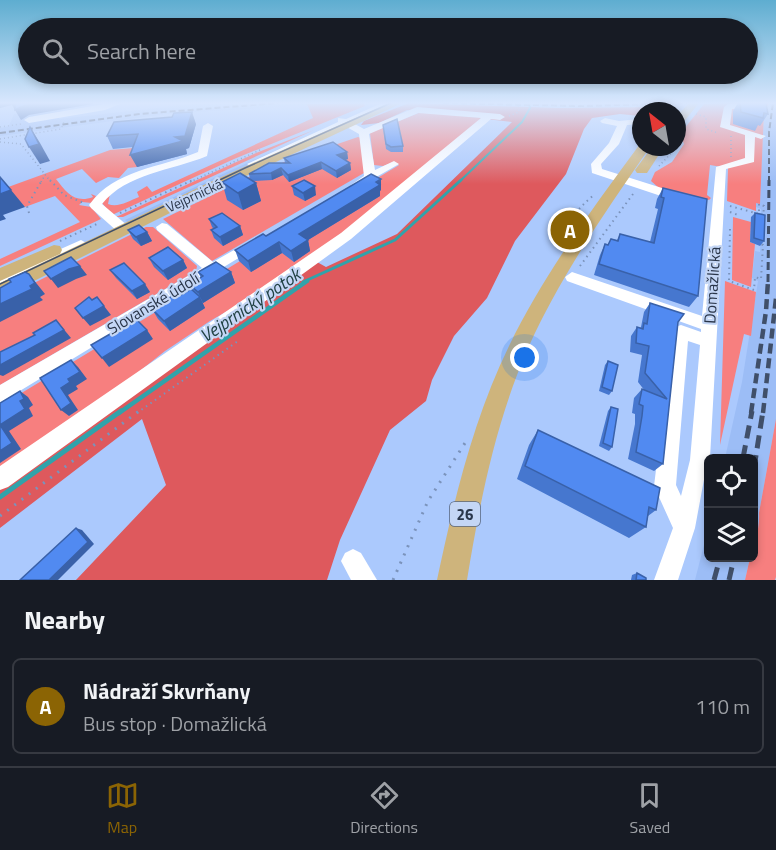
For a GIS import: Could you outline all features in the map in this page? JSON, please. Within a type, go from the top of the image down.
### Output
[{"type":"main road","name":"Vejprnická","points":[[0,275],[326,130]]},
{"type":"main road","name":"26","points":[[630,186],[641,156]]},
{"type":"main road","name":"26","points":[[452,580],[470,493],[493,411],[526,331],[652,156]]},
{"type":"main road","name":"Vejprnická","points":[[0,291],[117,224]]},
{"type":"street","name":"Vejprnická","points":[[95,205],[108,189],[118,183],[174,166],[203,154],[207,130]]},
{"type":"street","points":[[359,130],[364,133]]},
{"type":"street","points":[[364,133],[371,130]]},
{"type":"street","points":[[0,479],[346,236],[478,130]]},
{"type":"street","points":[[619,130],[614,144],[595,168],[599,173],[630,186],[688,200]]},
{"type":"street","points":[[727,130],[729,134]]},
{"type":"street","points":[[364,133],[370,177]]},
{"type":"street","name":"Domažlická","points":[[666,580],[684,528],[700,460],[721,208],[721,167],[750,160],[754,137],[729,134]]},
{"type":"street","points":[[341,195],[394,164]]},
{"type":"street","points":[[95,205],[117,224]]},
{"type":"street","name":"Vejprnická","points":[[0,282],[117,224]]},
{"type":"street","points":[[162,227],[211,268]]},
{"type":"street","name":"Slovanské údolí","points":[[0,395],[261,240]]},
{"type":"street","points":[[566,275],[709,333]]},
{"type":"street","points":[[684,528],[665,486],[681,332],[709,333]]},
{"type":"path","points":[[711,130],[729,134],[731,161]]},
{"type":"path","points":[[0,140],[27,134]]},
{"type":"path","points":[[0,140],[24,147],[45,176],[65,195],[79,203],[95,205]]},
{"type":"path","points":[[59,242],[117,224],[262,149]]},
{"type":"path","points":[[659,166],[670,156]]},
{"type":"path","points":[[29,213],[27,206],[45,176]]},
{"type":"path","points":[[566,275],[629,198],[630,186]]},
{"type":"path","points":[[588,199],[588,204]]},
{"type":"path","points":[[721,208],[759,214],[759,204],[764,206],[763,225]]},
{"type":"path","points":[[721,208],[738,215]]},
{"type":"path","points":[[0,516],[99,437],[238,341]]},
{"type":"path","points":[[393,580],[428,501],[466,441]]},
{"type":"shaded area","points":[[0,130],[45,130],[0,136]]},
{"type":"shaded area","points":[[287,130],[306,130],[234,159],[112,215],[102,203],[110,194],[108,204],[120,205],[139,197],[137,192],[147,186],[152,192]]},
{"type":"shaded area","points":[[314,130],[123,217],[116,217],[256,153]]},
{"type":"shaded area","points":[[323,130],[130,225],[125,220]]},
{"type":"shaded area","points":[[377,130],[469,130],[366,216],[252,297],[165,351],[73,424],[0,476],[0,406],[399,165],[394,162],[383,166],[374,165],[370,133]]},
{"type":"shaded area","points":[[504,130],[584,130],[566,174],[515,241],[487,298],[454,336],[432,380],[426,401],[390,430],[340,540],[327,580],[76,580],[166,485],[142,419],[0,528],[0,487],[317,262],[326,267],[397,234]]},
{"type":"shaded area","points":[[686,130],[763,130],[760,204],[756,203],[756,211],[727,201],[728,168],[710,165],[707,195],[711,198],[709,200],[659,188],[651,181],[655,172],[672,162],[676,156],[686,156]]},
{"type":"shaded area","points":[[763,130],[776,130],[776,419],[759,513],[758,532],[758,454],[726,454],[742,382],[758,281],[752,278],[755,251],[760,252],[761,209],[756,207],[756,202],[760,203]]},
{"type":"shaded area","points":[[358,137],[361,138],[364,173],[212,261],[163,219],[270,167]]},
{"type":"shaded area","points":[[145,147],[137,167],[128,168],[119,178],[108,177],[96,183],[82,169],[56,179],[67,192],[76,198],[87,199],[93,197],[91,194],[96,196],[92,203],[82,202],[79,205],[91,207],[101,219],[0,266],[0,259],[80,222],[55,196],[25,207],[12,193],[0,190],[110,150]]},
{"type":"shaded area","points":[[733,217],[751,222],[750,242],[755,244],[751,287],[732,280]]},
{"type":"shaded area","points":[[146,227],[153,227],[197,266],[196,271],[0,385],[0,300]]},
{"type":"shaded area","points":[[725,281],[756,292],[751,336],[744,334],[720,445]]},
{"type":"shaded area","points":[[776,419],[775,580],[745,580],[749,562],[758,562],[759,513]]},
{"type":"shaded area","points":[[704,545],[704,562],[749,562],[745,580],[695,580]]},
{"type":"building","points":[[29,130],[32,130],[39,144],[29,147],[25,139]]},
{"type":"building","points":[[110,130],[187,130],[185,136],[175,137],[183,141],[130,155],[138,134],[107,136]]},
{"type":"building","points":[[384,130],[399,130],[403,146],[391,147],[386,144]]},
{"type":"building","points":[[333,142],[347,152],[337,155],[350,163],[336,171],[321,162],[288,175],[281,168],[271,173],[249,174],[269,163],[290,163],[284,158]]},
{"type":"building","points":[[240,173],[256,183],[238,193],[222,182]]},
{"type":"building","points":[[371,174],[381,179],[376,182],[380,185],[299,234],[308,240],[291,251],[279,242],[248,261],[235,250],[263,234],[266,236]]},
{"type":"building","points":[[0,177],[11,190],[0,194]]},
{"type":"building","points":[[304,180],[315,186],[303,193],[292,186]]},
{"type":"building","points":[[663,188],[707,199],[698,296],[599,264],[605,244],[608,245],[611,239],[618,241],[620,234],[654,243],[664,198],[661,197]]},
{"type":"building","points":[[222,213],[240,226],[220,237],[211,230],[217,227],[209,219]]},
{"type":"building","points":[[755,213],[765,215],[764,241],[754,238]]},
{"type":"building","points":[[139,225],[147,232],[136,237],[128,230]]},
{"type":"building","points":[[168,247],[183,260],[163,271],[149,258]]},
{"type":"building","points":[[71,257],[80,266],[51,279],[44,271]]},
{"type":"building","points":[[216,262],[231,272],[198,292],[190,285],[203,276],[198,272]]},
{"type":"building","points":[[124,263],[145,284],[132,291],[110,270]]},
{"type":"building","points":[[25,272],[35,283],[30,286],[32,289],[0,304],[0,288],[11,282],[9,279]]},
{"type":"building","points":[[191,289],[200,297],[164,321],[152,309],[172,296],[175,298]]},
{"type":"building","points":[[89,297],[92,300],[97,297],[104,306],[83,318],[75,308]]},
{"type":"building","points":[[650,303],[684,314],[678,322],[663,464],[636,452],[643,406],[639,404],[642,389],[667,399],[645,373],[649,346],[636,343],[637,327],[643,329],[644,323],[647,324]]},
{"type":"building","points":[[136,319],[147,330],[102,358],[91,345]]},
{"type":"building","points":[[56,320],[64,330],[0,365],[0,352],[35,335],[33,333]]},
{"type":"building","points":[[71,360],[80,372],[68,379],[70,382],[61,388],[71,403],[61,410],[40,378]]},
{"type":"building","points":[[608,361],[618,365],[612,391],[602,387]]},
{"type":"building","points":[[20,391],[24,399],[20,401],[25,409],[0,425],[0,403]]},
{"type":"building","points":[[611,407],[618,409],[612,447],[603,443]]},
{"type":"building","points":[[0,425],[12,443],[0,451]]},
{"type":"building","points":[[538,430],[660,488],[656,510],[649,507],[646,527],[525,466]]},
{"type":"building","points":[[76,528],[88,542],[49,580],[20,580]]},
{"type":"building","points":[[637,573],[646,578],[646,580],[636,580]]},
{"type":"waterway","name":"Vejprnický potok","points":[[459,182],[514,130]]},
{"type":"waterway","name":"Vejprnický potok","points":[[303,282],[395,240],[461,180]]},
{"type":"waterway","name":"Vejprnický potok","points":[[119,413],[307,281]]},
{"type":"waterway","name":"Vejprnický potok","points":[[0,497],[121,411]]},
{"type":"tram line","points":[[0,284],[330,130]]},
{"type":"railway","points":[[0,133],[21,130]]},
{"type":"railway","points":[[769,130],[769,180]]},
{"type":"railway","points":[[768,282],[769,180]]},
{"type":"railway","points":[[751,413],[766,311],[768,281]]},
{"type":"railway","points":[[763,413],[776,298]]},
{"type":"railway","points":[[744,454],[752,411]]},
{"type":"railway","points":[[756,454],[763,411]]},
{"type":"railway","points":[[714,580],[719,562]]},
{"type":"railway","points":[[729,580],[733,562]]},
{"type":"place","name":"Nádraží Skvrňany","points":[[570,230]]}]
